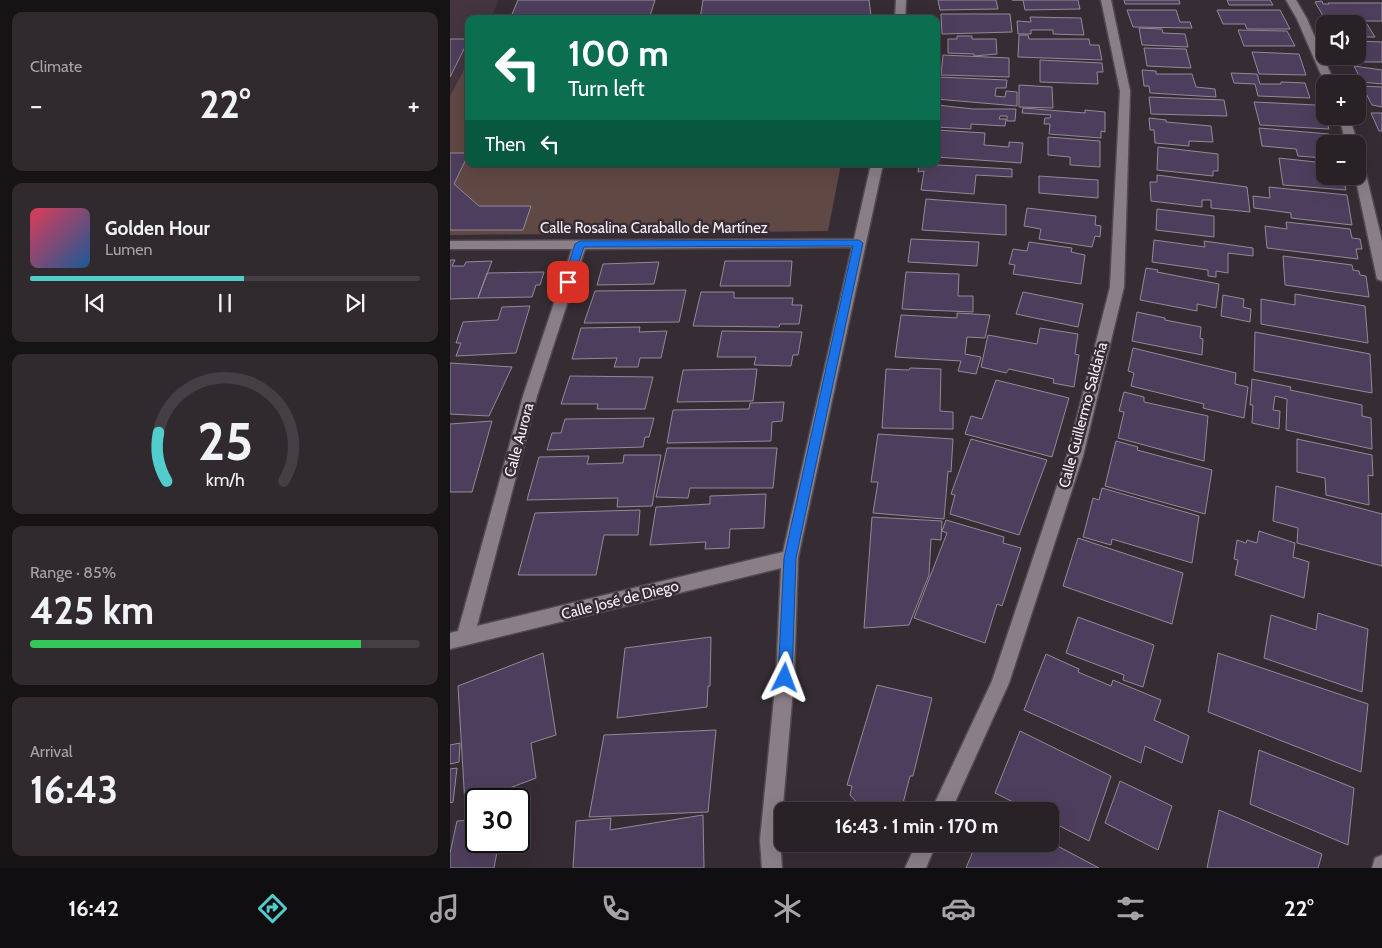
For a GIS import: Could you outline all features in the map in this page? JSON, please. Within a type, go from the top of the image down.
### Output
[{"type":"street","points":[[900,15],[901,0]]},
{"type":"street","name":"Calle Guillermo Saldaña","points":[[945,802],[1000,682],[1075,456],[1117,287],[1125,92],[1106,0]]},
{"type":"street","points":[[1291,0],[1302,19],[1326,75]]},
{"type":"street","points":[[772,868],[770,840],[785,678],[790,558],[876,167]]},
{"type":"street","points":[[1362,185],[1382,276]]},
{"type":"street","name":"Calle Rosalina Caraballo de Martínez","points":[[450,245],[859,243]]},
{"type":"street","name":"Calle Aurora","points":[[457,639],[530,396],[580,244]]},
{"type":"street","name":"Calle José de Diego","points":[[457,639],[790,558]]},
{"type":"street","points":[[915,868],[922,852]]},
{"type":"shaded area","points":[[450,0],[499,0],[492,15],[465,15],[465,68],[450,96]]},
{"type":"shaded area","points":[[465,68],[465,167],[840,167],[828,231],[450,235],[450,96]]},
{"type":"building","points":[[518,0],[655,0],[650,15],[512,15]]},
{"type":"building","points":[[703,0],[869,0],[871,15],[701,15]]},
{"type":"building","points":[[938,0],[996,0],[998,9],[940,10]]},
{"type":"building","points":[[1023,0],[1078,0],[1080,9],[1025,10]]},
{"type":"building","points":[[1124,0],[1179,0],[1180,4],[1125,4]]},
{"type":"building","points":[[1227,0],[1270,0],[1273,5],[1229,5]]},
{"type":"building","points":[[1322,1],[1323,4],[1382,3],[1382,21],[1366,21],[1366,15],[1323,15],[1315,2]]},
{"type":"building","points":[[1127,10],[1176,10],[1180,22],[1190,22],[1192,28],[1133,27]]},
{"type":"building","points":[[1217,10],[1280,10],[1290,29],[1247,29],[1245,24],[1223,24]]},
{"type":"building","points":[[941,14],[1010,14],[1012,32],[942,34]]},
{"type":"building","points":[[1030,17],[1081,18],[1084,35],[1053,34],[1053,30],[1031,30],[1031,34],[1018,34],[1017,21],[1031,22]]},
{"type":"building","points":[[1366,24],[1367,24],[1375,37],[1366,37]]},
{"type":"building","points":[[1139,28],[1162,29],[1163,33],[1185,34],[1188,47],[1142,45]]},
{"type":"building","points":[[1238,30],[1287,31],[1295,46],[1244,46]]},
{"type":"building","points":[[1019,35],[1028,35],[1029,39],[1089,39],[1090,45],[1099,45],[1102,60],[1018,57]]},
{"type":"building","points":[[957,36],[972,36],[972,39],[996,39],[997,54],[974,56],[974,54],[948,53],[948,39],[957,39]]},
{"type":"building","points":[[450,39],[465,39],[465,47],[450,77]]},
{"type":"building","points":[[1366,41],[1382,42],[1382,62],[1366,62]]},
{"type":"building","points":[[1144,48],[1186,49],[1191,68],[1147,66]]},
{"type":"building","points":[[1252,52],[1299,54],[1306,75],[1259,74]]},
{"type":"building","points":[[943,55],[1009,58],[1009,77],[941,75]]},
{"type":"building","points":[[1040,60],[1102,63],[1103,72],[1097,72],[1098,84],[1040,82]]},
{"type":"building","points":[[1354,66],[1382,70],[1382,84],[1366,82],[1366,75],[1358,75]]},
{"type":"building","points":[[1142,70],[1156,71],[1156,74],[1192,74],[1196,87],[1215,89],[1216,97],[1150,93],[1149,86],[1144,86]]},
{"type":"building","points":[[1231,73],[1257,74],[1260,84],[1281,84],[1281,82],[1305,83],[1310,98],[1258,96],[1255,84],[1234,83]]},
{"type":"building","points":[[940,77],[1007,80],[1006,88],[996,88],[995,96],[1005,97],[1006,91],[1017,92],[1017,106],[940,99]]},
{"type":"building","points":[[1019,85],[1052,87],[1053,108],[1019,107]]},
{"type":"building","points":[[1366,86],[1382,87],[1382,107],[1372,105],[1366,94]]},
{"type":"building","points":[[1149,97],[1224,100],[1227,116],[1151,114]]},
{"type":"building","points":[[1254,102],[1316,105],[1316,125],[1328,125],[1329,129],[1260,125]]},
{"type":"building","points":[[940,105],[973,109],[1016,109],[1015,121],[1007,121],[1007,116],[1000,116],[999,119],[1006,119],[1005,126],[971,124],[971,129],[940,127]]},
{"type":"building","points":[[1023,108],[1085,113],[1085,110],[1105,112],[1105,132],[1101,131],[1101,138],[1049,134],[1050,124],[1044,124],[1045,118],[1050,118],[1051,115],[1022,113]]},
{"type":"building","points":[[1371,113],[1382,113],[1382,131],[1379,131]]},
{"type":"building","points":[[1149,118],[1166,120],[1166,122],[1211,126],[1213,142],[1189,141],[1189,146],[1155,143],[1154,130],[1150,130]]},
{"type":"building","points":[[1259,128],[1329,135],[1316,135],[1316,157],[1298,156],[1296,149],[1262,146]]},
{"type":"building","points":[[940,130],[985,133],[984,145],[1009,147],[1009,142],[1023,143],[1021,163],[940,157]]},
{"type":"building","points":[[1048,137],[1100,141],[1100,167],[1070,165],[1070,157],[1048,155]]},
{"type":"building","points":[[1158,147],[1218,154],[1218,171],[1213,171],[1213,176],[1157,170]]},
{"type":"building","points":[[450,153],[465,153],[465,161],[454,184],[479,206],[531,206],[523,230],[450,230]]},
{"type":"building","points":[[1279,158],[1316,162],[1316,185],[1345,185],[1346,190],[1283,185]]},
{"type":"building","points":[[940,165],[1012,169],[1012,177],[976,175],[974,194],[921,190],[924,171],[918,172],[919,167],[940,167]]},
{"type":"building","points":[[1157,175],[1247,187],[1250,212],[1211,208],[1211,200],[1202,200],[1202,207],[1151,201],[1150,182],[1157,182]]},
{"type":"building","points":[[1039,176],[1098,180],[1098,198],[1039,193]]},
{"type":"building","points":[[1269,187],[1347,195],[1352,225],[1291,218],[1291,213],[1254,208],[1253,196],[1270,198]]},
{"type":"building","points":[[926,199],[1006,205],[1006,235],[922,230]]},
{"type":"building","points":[[1027,208],[1096,216],[1095,225],[1101,226],[1100,237],[1095,236],[1092,247],[1039,239],[1041,229],[1024,226]]},
{"type":"building","points":[[1157,209],[1214,216],[1214,237],[1156,230]]},
{"type":"building","points":[[1286,222],[1350,229],[1352,238],[1360,239],[1362,249],[1356,249],[1358,259],[1267,248],[1265,226],[1287,229]]},
{"type":"building","points":[[911,239],[979,242],[977,266],[908,262]]},
{"type":"building","points":[[1154,240],[1205,247],[1204,241],[1253,248],[1253,256],[1228,253],[1228,273],[1216,271],[1216,277],[1208,276],[1208,270],[1152,262]]},
{"type":"building","points":[[1029,242],[1072,248],[1071,252],[1085,255],[1081,284],[1013,274],[1015,265],[1009,264],[1013,249],[1027,251]]},
{"type":"building","points":[[1283,256],[1352,265],[1353,270],[1359,271],[1360,275],[1366,276],[1369,297],[1285,285]]},
{"type":"building","points":[[450,260],[455,260],[452,266],[464,266],[466,262],[492,261],[478,298],[450,299]]},
{"type":"building","points":[[725,261],[792,261],[790,286],[720,286]]},
{"type":"building","points":[[659,262],[654,284],[597,285],[603,264]]},
{"type":"building","points":[[1146,268],[1158,270],[1157,272],[1219,284],[1216,308],[1197,304],[1197,311],[1140,300]]},
{"type":"building","points":[[544,272],[540,285],[536,285],[532,297],[478,298],[487,273]]},
{"type":"building","points":[[906,272],[959,274],[958,296],[973,296],[973,312],[902,309]]},
{"type":"building","points":[[686,290],[679,322],[584,323],[595,291]]},
{"type":"building","points":[[701,292],[734,292],[734,298],[793,298],[792,305],[802,305],[799,324],[780,324],[779,327],[693,326]]},
{"type":"building","points":[[1023,292],[1083,304],[1078,327],[1016,314]]},
{"type":"building","points":[[1295,294],[1365,306],[1368,343],[1261,324],[1261,299],[1295,305]]},
{"type":"building","points":[[1223,295],[1244,299],[1243,307],[1251,309],[1250,322],[1221,316]]},
{"type":"building","points":[[530,306],[516,353],[456,356],[461,343],[456,343],[463,322],[498,320],[502,307]]},
{"type":"building","points":[[1137,312],[1201,327],[1200,338],[1203,339],[1202,355],[1132,341]]},
{"type":"building","points":[[957,313],[990,315],[985,338],[967,337],[965,354],[981,357],[976,374],[958,371],[961,361],[895,357],[901,315],[957,318]]},
{"type":"building","points":[[640,327],[639,332],[667,331],[661,358],[640,358],[638,367],[614,367],[617,358],[572,359],[581,328]]},
{"type":"building","points":[[1040,328],[1078,334],[1075,354],[1079,355],[1074,387],[1053,383],[1054,379],[1009,369],[1006,373],[981,367],[988,335],[1037,344]]},
{"type":"building","points":[[722,331],[802,332],[798,355],[793,355],[791,366],[754,365],[756,357],[717,357]]},
{"type":"building","points":[[1255,332],[1370,354],[1372,393],[1254,371]]},
{"type":"building","points":[[1133,348],[1236,373],[1235,384],[1248,387],[1244,418],[1203,408],[1204,404],[1131,386],[1134,373],[1128,371]]},
{"type":"building","points":[[450,363],[512,367],[489,416],[450,414]]},
{"type":"building","points":[[910,368],[941,369],[940,411],[953,412],[953,429],[882,428],[886,369],[909,370]]},
{"type":"building","points":[[757,369],[753,401],[677,402],[683,370]]},
{"type":"building","points":[[570,376],[653,377],[645,409],[597,409],[598,404],[561,404]]},
{"type":"building","points":[[1252,379],[1291,387],[1290,390],[1362,405],[1362,416],[1371,418],[1372,449],[1286,430],[1287,399],[1275,396],[1273,410],[1280,411],[1279,429],[1252,423],[1253,405],[1250,405]]},
{"type":"building","points":[[996,380],[1069,398],[1052,457],[965,434],[971,416],[982,419]]},
{"type":"building","points":[[1124,392],[1144,397],[1144,402],[1208,416],[1204,461],[1118,438],[1124,412],[1119,411]]},
{"type":"building","points":[[784,402],[782,421],[772,422],[771,441],[667,443],[673,410],[749,409],[750,403]]},
{"type":"building","points":[[654,418],[649,437],[645,437],[643,447],[547,450],[552,433],[561,433],[565,419]]},
{"type":"building","points":[[492,421],[472,492],[450,492],[450,424]]},
{"type":"building","points":[[878,434],[953,439],[951,472],[948,471],[944,519],[873,513],[878,482],[871,482]]},
{"type":"building","points":[[971,439],[1047,460],[1019,535],[950,514],[955,495],[951,494]]},
{"type":"building","points":[[1297,439],[1372,455],[1373,476],[1368,475],[1369,505],[1326,495],[1325,478],[1297,472]]},
{"type":"building","points":[[1116,441],[1138,447],[1137,450],[1212,470],[1205,514],[1105,486]]},
{"type":"building","points":[[667,448],[777,448],[773,488],[690,488],[688,498],[656,497]]},
{"type":"building","points":[[624,455],[661,455],[652,506],[617,507],[618,498],[527,500],[539,457],[589,456],[587,464],[623,463]]},
{"type":"building","points":[[1276,486],[1382,514],[1382,566],[1297,543],[1298,528],[1273,521]]},
{"type":"building","points":[[1102,488],[1199,516],[1192,563],[1112,539],[1111,545],[1083,537],[1093,498],[1099,500]]},
{"type":"building","points":[[766,494],[764,528],[730,529],[729,548],[705,549],[706,542],[650,545],[656,507],[710,504],[710,496]]},
{"type":"building","points":[[640,510],[638,535],[604,535],[596,575],[518,575],[535,513]]},
{"type":"building","points":[[872,517],[942,521],[941,540],[931,539],[929,575],[909,625],[864,628]]},
{"type":"building","points":[[946,520],[1004,537],[1003,543],[1021,548],[1002,606],[997,604],[985,643],[914,618],[947,533],[942,531]]},
{"type":"building","points":[[1259,531],[1295,543],[1293,557],[1309,562],[1304,598],[1235,575],[1238,560],[1234,559],[1237,540],[1246,543],[1247,540],[1257,543]]},
{"type":"building","points":[[1078,538],[1183,573],[1172,624],[1063,586]]},
{"type":"building","points":[[1318,613],[1368,629],[1362,692],[1264,658],[1271,615],[1316,630]]},
{"type":"building","points":[[1078,617],[1154,645],[1143,687],[1123,680],[1124,675],[1066,653]]},
{"type":"building","points":[[711,637],[710,686],[708,686],[707,707],[617,718],[625,648]]},
{"type":"building","points":[[543,653],[556,735],[531,743],[536,778],[510,788],[465,788],[465,805],[458,686]]},
{"type":"building","points":[[1218,653],[1368,704],[1361,772],[1208,712]]},
{"type":"building","points":[[1046,654],[1079,669],[1078,672],[1111,686],[1113,680],[1161,700],[1154,720],[1189,736],[1182,763],[1145,746],[1141,763],[1024,710]]},
{"type":"building","points":[[877,685],[932,698],[913,776],[910,776],[903,802],[856,802],[850,795],[852,786],[847,785]]},
{"type":"building","points":[[716,730],[708,812],[589,817],[604,735]]},
{"type":"building","points":[[1020,731],[1111,776],[1089,841],[1059,826],[1059,802],[1013,802],[995,793]]},
{"type":"building","points":[[460,743],[459,762],[450,764],[450,745]]},
{"type":"building","points":[[1259,750],[1354,788],[1348,845],[1250,804]]},
{"type":"building","points":[[457,768],[453,802],[450,803],[450,769]]},
{"type":"building","points":[[1120,781],[1172,806],[1158,850],[1105,823]]},
{"type":"building","points":[[1219,810],[1322,854],[1318,868],[1207,868]]},
{"type":"building","points":[[703,815],[704,868],[573,868],[576,821],[611,818],[610,830]]},
{"type":"building","points":[[457,821],[465,821],[465,853],[497,853],[494,868],[450,868],[450,853]]},
{"type":"building","points":[[1059,847],[1099,868],[966,868],[973,852],[1059,852]]},
{"type":"route","points":[[568,282],[580,244],[859,243],[790,558],[785,678]]}]
